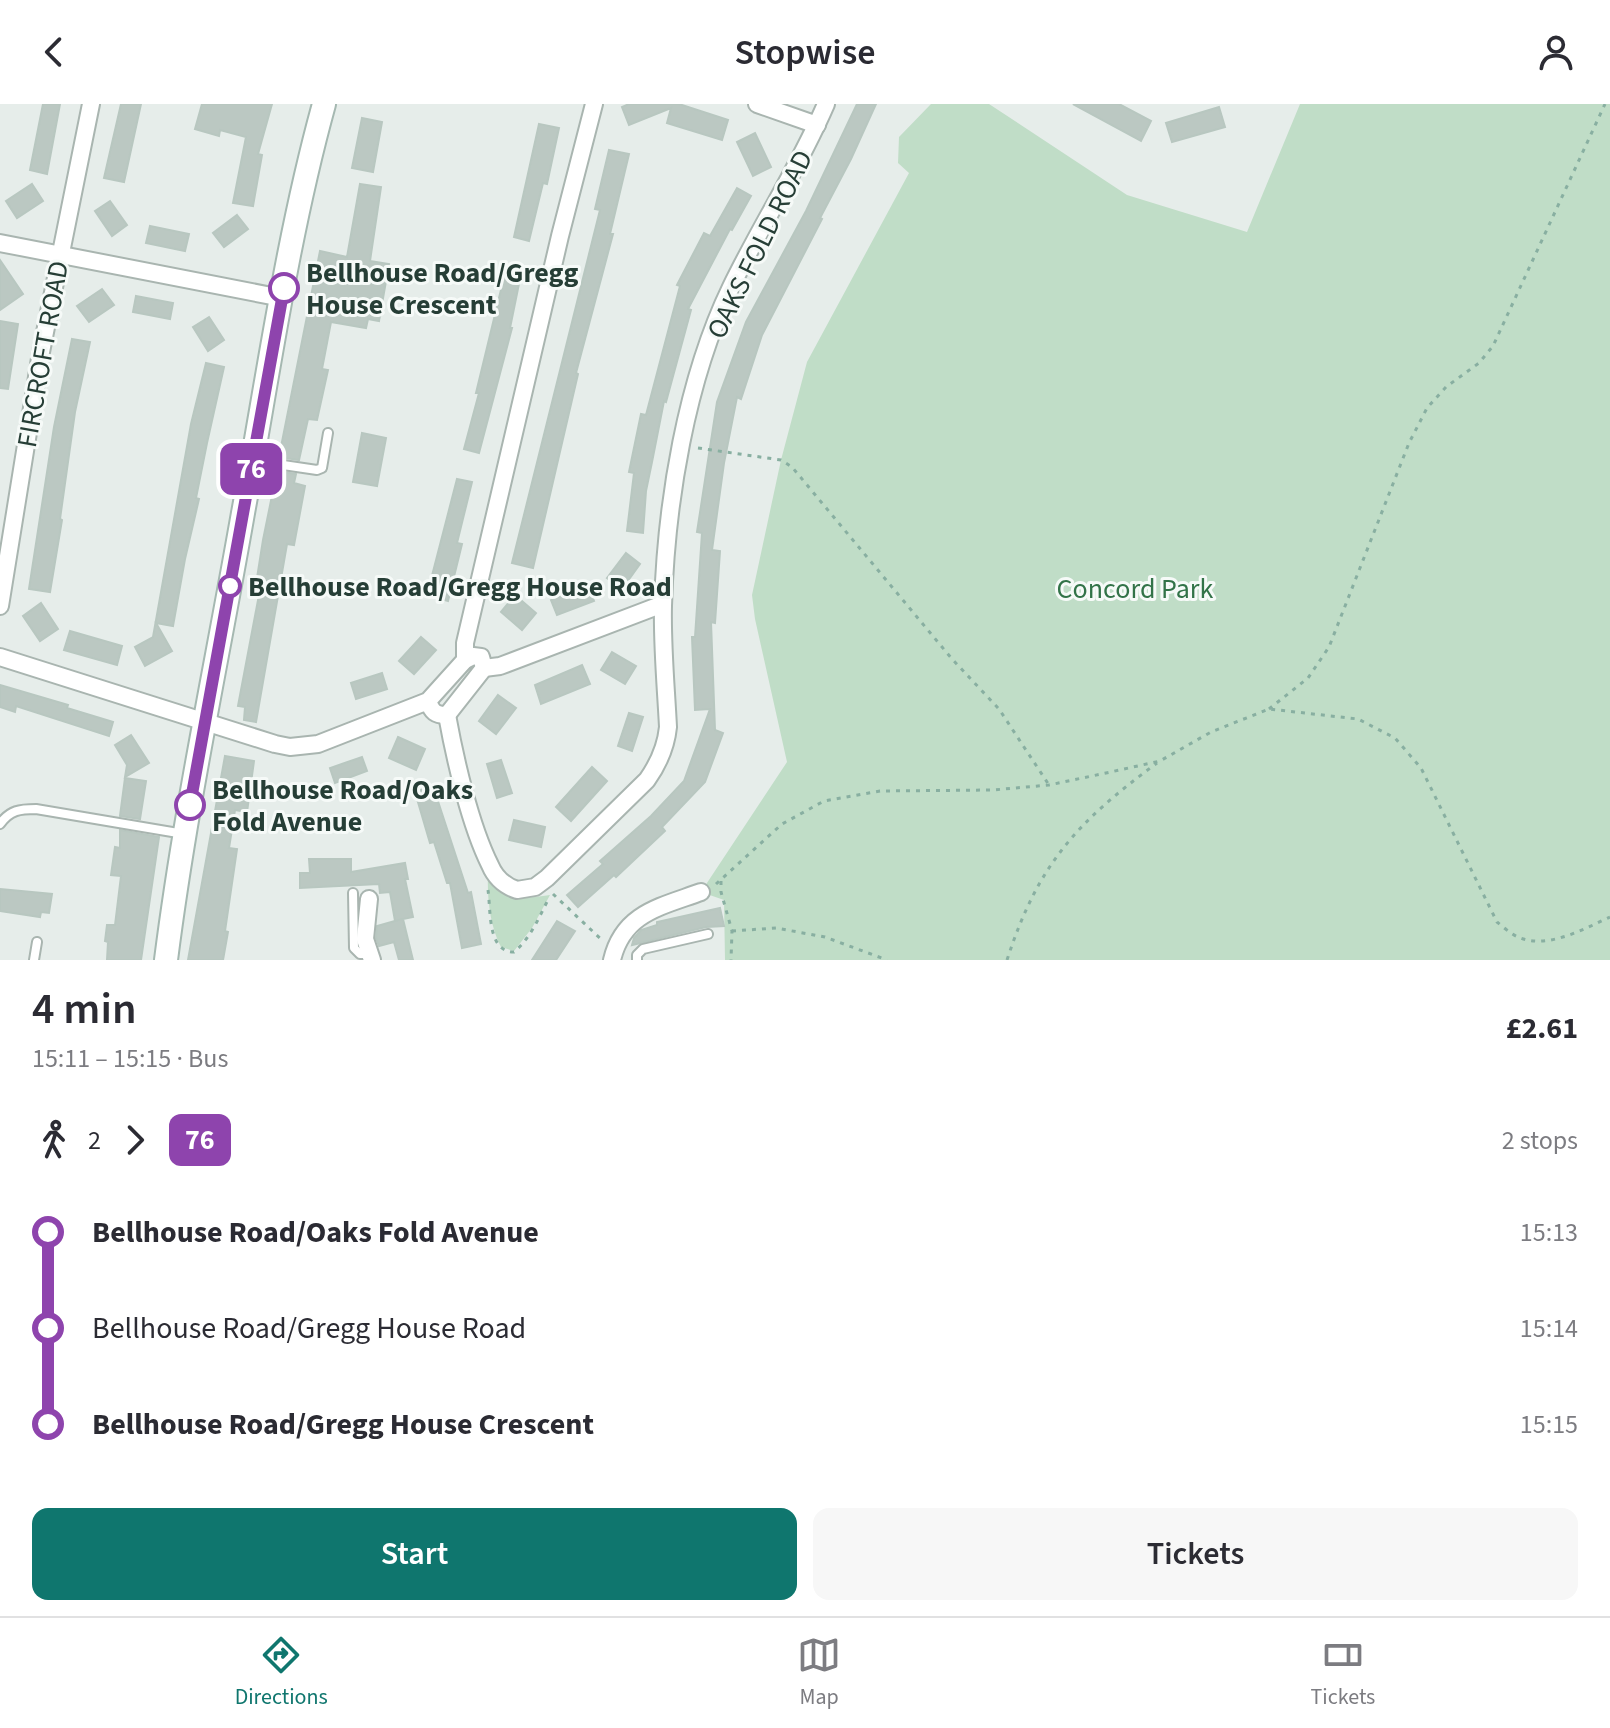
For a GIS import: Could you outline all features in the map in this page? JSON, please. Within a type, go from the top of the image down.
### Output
[{"type":"main road","points":[[166,960],[185,834],[282,298],[312,146],[324,104]]},
{"type":"street","name":"FIRCROFT ROAD","points":[[0,606],[59,254],[91,104]]},
{"type":"street","points":[[465,660],[465,643],[594,104]]},
{"type":"street","points":[[757,104],[817,125]]},
{"type":"street","name":"OAKS FOLD ROAD","points":[[490,866],[499,879],[517,890],[535,887],[647,780],[662,755],[668,727],[663,604],[674,490],[696,383],[730,288],[826,104]]},
{"type":"street","points":[[0,243],[282,298]]},
{"type":"street","points":[[447,715],[484,668],[500,666],[663,604]]},
{"type":"street","points":[[0,657],[275,744],[303,747],[428,701],[465,660],[473,656],[481,657],[484,668]]},
{"type":"street","points":[[428,701],[431,711],[447,715]]},
{"type":"street","points":[[447,715],[471,813],[490,866]]},
{"type":"street","points":[[613,956],[625,929],[639,918],[701,892]]},
{"type":"street","points":[[361,896],[370,957]]},
{"type":"lane","points":[[253,460],[317,470],[322,468],[328,433]]},
{"type":"lane","points":[[0,824],[18,809],[36,809],[185,834]]},
{"type":"lane","points":[[637,960],[643,949],[708,934]]},
{"type":"lane","points":[[34,960],[37,942]]},
{"type":"path","points":[[1007,960],[1019,923],[1040,880],[1070,837],[1114,795],[1160,761],[1211,732],[1269,709],[1308,678],[1329,647],[1409,443],[1427,408],[1446,387],[1479,363],[1493,346],[1605,104]]},
{"type":"path","points":[[682,446],[781,460],[792,467],[952,659],[999,709],[1049,785]]},
{"type":"path","points":[[1269,709],[1358,719],[1395,738],[1421,768],[1497,922],[1517,937],[1541,942],[1579,931],[1610,917]]},
{"type":"path","points":[[701,892],[721,881],[782,824],[824,801],[880,791],[993,790],[1049,785],[1160,761]]},
{"type":"path","points":[[490,866],[488,890],[495,939],[500,948],[514,952],[521,947],[551,893],[613,956]]},
{"type":"path","points":[[721,881],[732,931],[731,960]]},
{"type":"path","points":[[732,931],[776,928],[800,932],[825,937],[887,960]]},
{"type":"green space","name":"Concord Park","points":[[931,104],[989,104],[1127,195],[1247,232],[1300,104],[1610,104],[1610,960],[725,960],[724,900],[701,892],[787,762],[752,595],[781,460],[807,362],[909,173],[898,163],[899,137]]},
{"type":"green space","points":[[488,874],[508,894],[530,897],[550,895],[532,928],[514,951],[501,947],[494,930]]},
{"type":"building","points":[[43,104],[60,104],[47,174],[30,170]]},
{"type":"building","points":[[121,104],[141,104],[124,182],[104,178]]},
{"type":"building","points":[[202,104],[272,104],[258,154],[262,155],[253,206],[233,203],[246,137],[220,130],[219,136],[195,129]]},
{"type":"building","points":[[629,104],[679,104],[728,120],[722,140],[667,123],[671,108],[629,125],[622,107]]},
{"type":"building","points":[[857,104],[876,104],[822,219],[762,335],[741,399],[737,397],[712,550],[720,551],[715,623],[711,622],[715,730],[723,733],[705,782],[662,827],[665,831],[616,877],[614,875],[578,907],[567,895],[603,864],[600,861],[651,816],[684,781],[710,709],[695,710],[692,637],[695,637],[702,533],[697,532],[717,402],[746,322],[806,211]]},
{"type":"building","points":[[1073,104],[1119,104],[1151,121],[1141,141]]},
{"type":"building","points":[[1219,107],[1225,127],[1172,142],[1166,123]]},
{"type":"building","points":[[362,118],[382,122],[373,172],[352,168]]},
{"type":"building","points":[[539,124],[559,128],[547,184],[543,183],[529,241],[514,237]]},
{"type":"building","points":[[755,133],[771,167],[753,176],[737,142]]},
{"type":"building","points":[[609,150],[629,154],[610,234],[613,234],[576,373],[533,568],[512,563],[600,210],[595,209]]},
{"type":"building","points":[[32,184],[43,201],[17,218],[6,201]]},
{"type":"building","points":[[360,184],[381,187],[370,261],[389,264],[379,321],[368,319],[366,328],[331,322],[322,369],[328,370],[317,420],[308,419],[299,460],[279,457],[320,251],[347,257]]},
{"type":"building","points":[[737,188],[751,196],[688,309],[691,310],[664,401],[646,491],[643,533],[627,531],[634,473],[629,472],[641,414],[646,415],[680,286],[677,285],[704,233],[710,236]]},
{"type":"building","points":[[110,201],[127,225],[112,236],[95,211]]},
{"type":"building","points":[[237,215],[248,229],[224,247],[213,233]]},
{"type":"building","points":[[150,226],[189,234],[185,251],[146,243]]},
{"type":"building","points":[[0,260],[23,294],[0,310]]},
{"type":"building","points":[[507,265],[522,269],[512,328],[479,453],[464,449]]},
{"type":"building","points":[[102,289],[114,305],[89,322],[77,306]]},
{"type":"building","points":[[136,296],[173,303],[170,319],[133,312]]},
{"type":"building","points":[[209,317],[224,340],[208,351],[193,327]]},
{"type":"building","points":[[0,321],[18,324],[8,389],[0,388]]},
{"type":"building","points":[[72,339],[90,342],[75,412],[50,592],[29,589],[54,427]]},
{"type":"building","points":[[206,363],[224,367],[196,498],[199,499],[173,626],[156,623],[172,651],[145,666],[135,647],[153,637],[191,424]]},
{"type":"building","points":[[362,433],[386,438],[377,486],[353,482]]},
{"type":"building","points":[[277,471],[296,474],[294,483],[305,486],[294,545],[287,544],[256,722],[244,720],[245,707],[238,706],[262,579],[257,578]]},
{"type":"building","points":[[457,479],[472,482],[457,543],[462,544],[448,601],[427,595]]},
{"type":"building","points":[[626,553],[640,564],[622,589],[607,578]]},
{"type":"building","points":[[588,586],[594,601],[557,615],[551,600]]},
{"type":"building","points":[[515,595],[536,613],[522,630],[501,612]]},
{"type":"building","points":[[41,603],[58,629],[40,641],[23,616]]},
{"type":"building","points":[[70,631],[122,646],[117,665],[64,650]]},
{"type":"building","points":[[421,637],[436,650],[414,674],[399,661]]},
{"type":"building","points":[[612,652],[636,666],[625,684],[601,670]]},
{"type":"building","points":[[582,665],[590,684],[541,704],[535,685]]},
{"type":"building","points":[[382,673],[387,689],[356,699],[351,683]]},
{"type":"building","points":[[0,685],[113,722],[109,736],[16,706],[15,712],[0,707]]},
{"type":"building","points":[[498,695],[516,708],[496,734],[479,721]]},
{"type":"building","points":[[629,713],[643,717],[632,751],[618,746]]},
{"type":"building","points":[[131,735],[149,763],[125,777],[127,765],[115,745]]},
{"type":"building","points":[[398,737],[425,749],[416,770],[389,758]]},
{"type":"building","points":[[225,756],[254,761],[247,812],[235,810],[229,848],[237,849],[223,960],[188,960]]},
{"type":"building","points":[[362,757],[367,771],[335,783],[330,768]]},
{"type":"building","points":[[501,760],[512,793],[497,798],[487,764]]},
{"type":"building","points":[[592,767],[607,781],[571,821],[556,807]]},
{"type":"building","points":[[125,778],[146,781],[140,819],[120,816]]},
{"type":"building","points":[[433,786],[468,893],[471,892],[481,944],[462,948],[450,883],[447,883],[434,842],[430,843],[415,792]]},
{"type":"building","points":[[514,820],[545,827],[541,847],[509,840]]},
{"type":"building","points":[[120,830],[159,837],[141,960],[107,960],[107,925],[115,925],[121,876],[111,875],[115,847],[120,848]]},
{"type":"building","points":[[309,859],[351,859],[351,872],[405,863],[413,917],[403,919],[413,960],[399,960],[394,942],[379,946],[376,938],[377,926],[395,921],[390,892],[380,893],[379,884],[300,888],[300,873],[310,873]]},
{"type":"building","points":[[0,889],[52,894],[49,913],[41,912],[40,917],[0,911]]},
{"type":"building","points":[[720,908],[724,926],[706,927],[632,945],[641,930],[657,925],[657,922]]},
{"type":"building","points":[[557,921],[575,931],[556,960],[532,960]]},
{"type":"bus line","name":"76","points":[[190,805],[284,288]]},
{"type":"place","name":"Bellhouse Road/Gregg House Crescent","points":[[284,288]]},
{"type":"place","name":"Bellhouse Road/Gregg House Road","points":[[230,586]]},
{"type":"place","name":"Bellhouse Road/Oaks Fold Avenue","points":[[190,805]]}]
